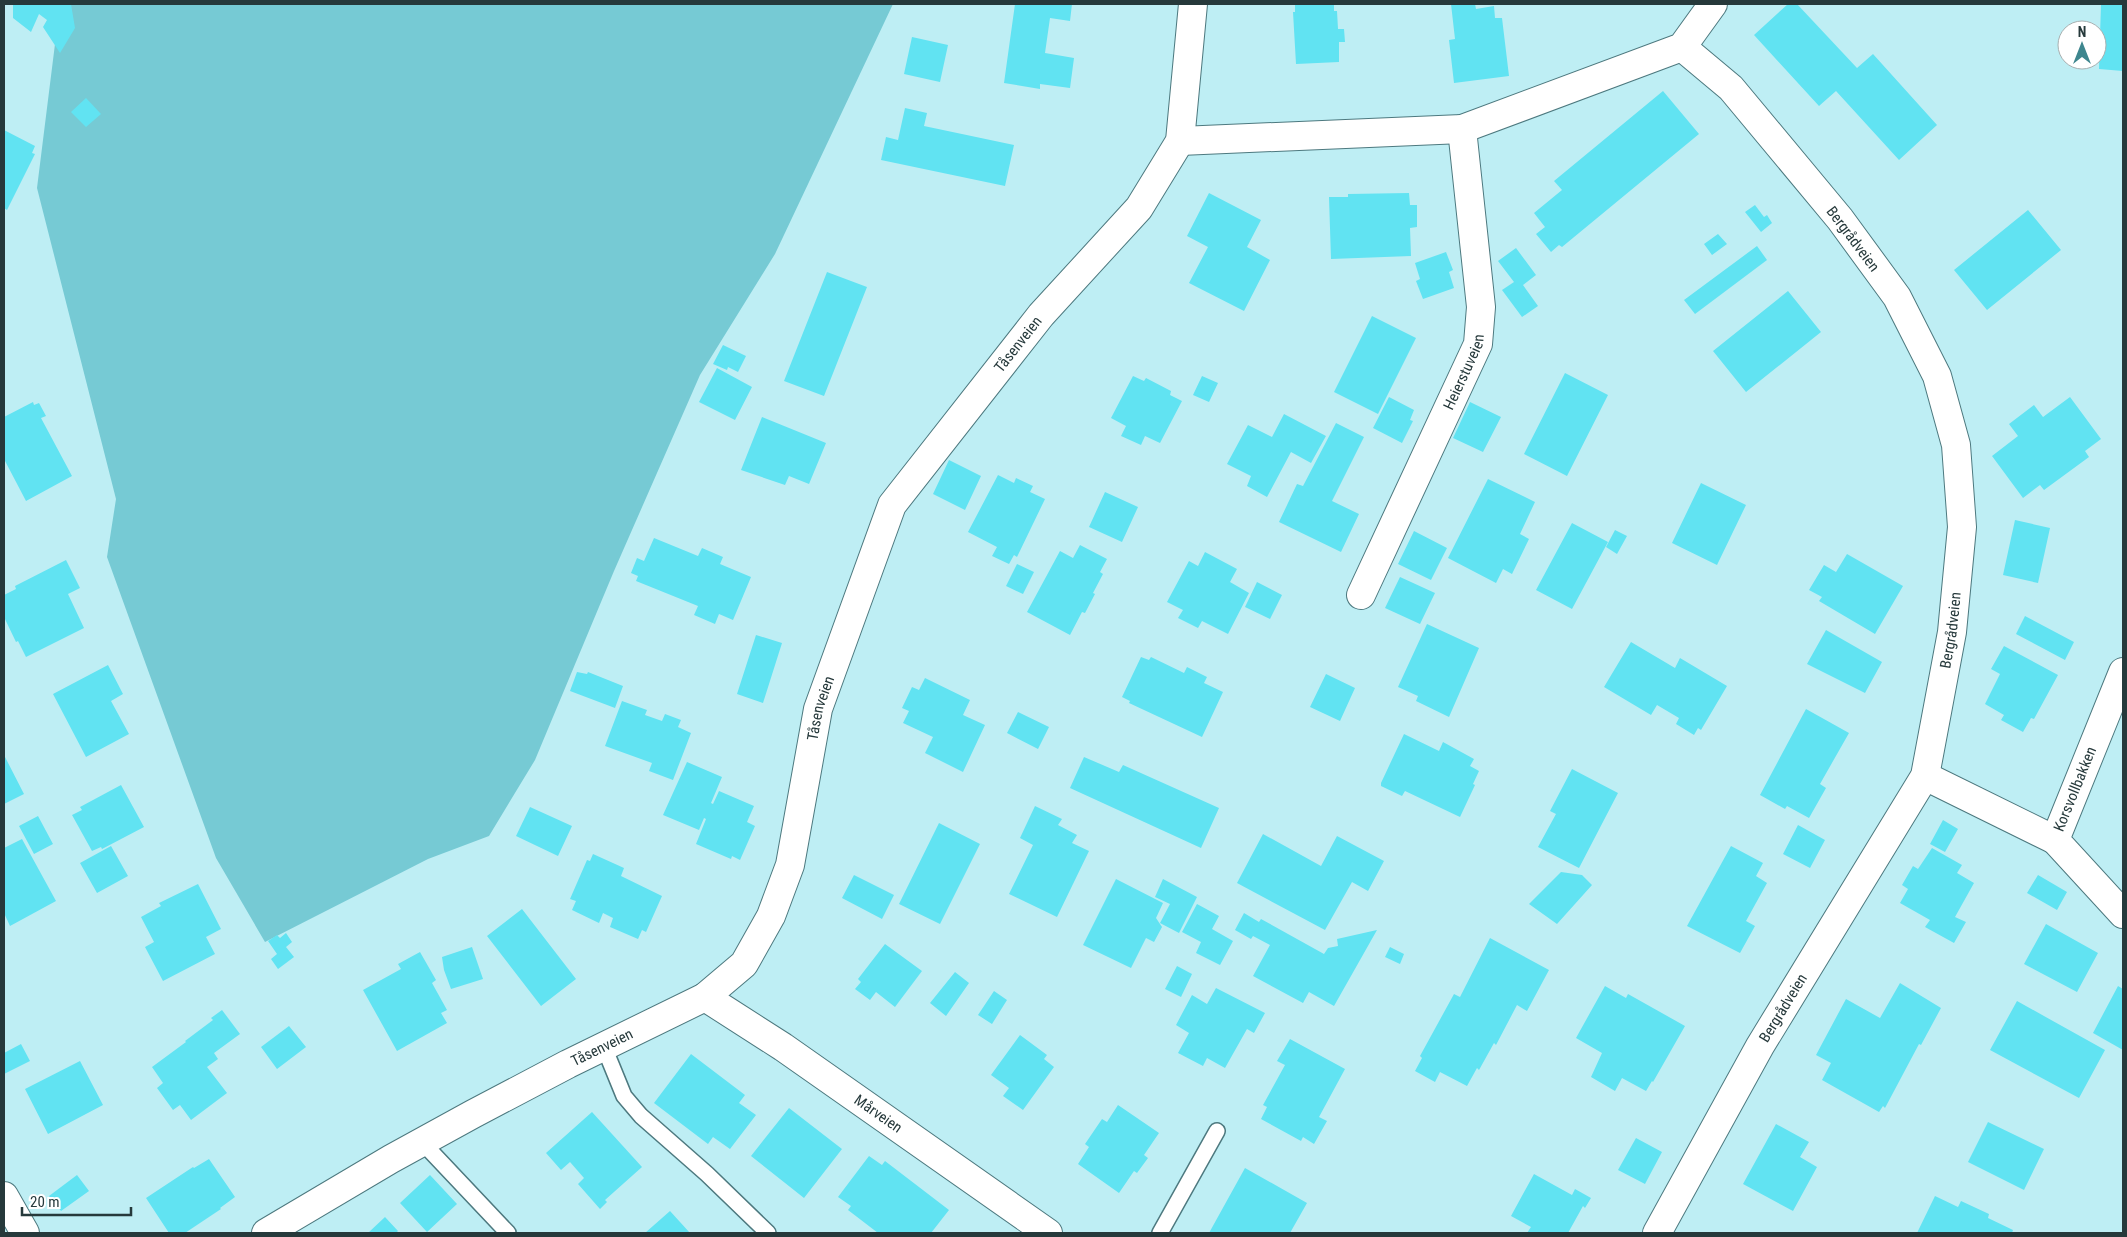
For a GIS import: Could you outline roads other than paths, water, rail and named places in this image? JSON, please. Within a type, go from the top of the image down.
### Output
[{"type":"street","name":"Tåsenveien","points":[[266,1233],[422,1142],[604,1047],[705,997],[744,964],[771,916],[790,865],[818,708],[892,505],[1041,315],[1139,208],[1180,141],[1193,4]]},
{"type":"street","points":[[1180,141],[1462,129],[1682,47],[1713,4]]},
{"type":"street","name":"Bergrådveien","points":[[1657,1233],[1760,1046],[1925,776],[1952,632],[1962,526],[1956,444],[1937,376],[1896,298],[1840,219],[1731,88],[1682,47]]},
{"type":"street","name":"Heierstuveien","points":[[1361,595],[1478,344],[1482,307],[1462,129]]},
{"type":"street","name":"Korsvollbakken","points":[[2123,672],[2055,840],[2123,914]]},
{"type":"street","points":[[1925,776],[2055,840]]},
{"type":"street","name":"Mårveien","points":[[705,997],[783,1047],[1048,1233]]},
{"type":"street","points":[[4,1196],[25,1233]]},
{"type":"lane","points":[[604,1047],[624,1096],[641,1116],[707,1174],[768,1233]]},
{"type":"lane","points":[[1160,1233],[1217,1131]]},
{"type":"lane","points":[[422,1142],[508,1233]]}]
